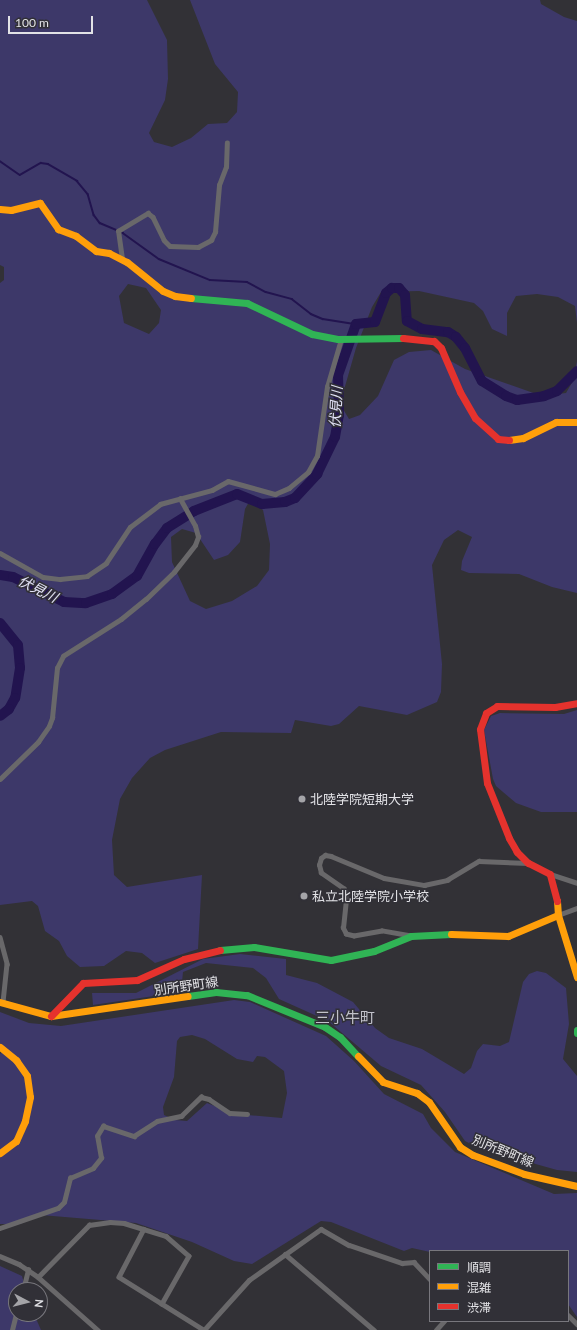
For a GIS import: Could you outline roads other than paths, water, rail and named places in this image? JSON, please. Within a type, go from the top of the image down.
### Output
[{"type":"street","points":[[122,259],[118,231],[148,213],[154,216],[164,240],[170,246],[198,247],[211,240],[216,232],[219,185],[226,167],[227,143]]},
{"type":"street","points":[[0,209],[11,210],[40,204],[58,229],[76,236],[96,251],[122,259],[163,291],[176,296],[247,303],[312,334],[341,339],[386,336],[434,341],[441,348],[460,392],[476,418],[498,439],[506,441],[523,438],[556,422],[577,422]]},
{"type":"street","points":[[0,553],[43,577],[60,579],[87,576],[106,563],[130,527],[144,514],[160,504],[212,490],[228,481],[275,494],[300,480],[317,456],[321,443],[327,387],[341,339]]},
{"type":"street","points":[[0,779],[38,742],[48,726],[52,718],[57,668],[63,656],[121,619],[174,572],[195,545],[198,537],[195,526],[180,499]]},
{"type":"street","points":[[528,863],[509,838],[487,783],[480,722],[486,713],[502,705],[555,707],[577,703]]},
{"type":"street","points":[[410,936],[382,931],[354,936],[346,934],[343,928],[346,897],[344,889],[321,873],[319,865],[321,858],[325,855],[331,856],[384,878],[424,885],[447,880],[478,861],[528,863],[546,870],[550,874],[577,884]]},
{"type":"street","points":[[550,874],[556,892],[558,916],[577,977]]},
{"type":"street","points":[[51,1016],[83,983],[137,980],[184,959],[228,948],[254,947],[331,960],[374,951],[410,936],[433,933],[508,936],[577,908]]},
{"type":"street","points":[[0,937],[7,964],[1,1002]]},
{"type":"street","name":"別所野町線","points":[[1,1002],[33,1014],[51,1016],[216,992],[247,995],[325,1027],[340,1037],[383,1082],[417,1092],[429,1102],[448,1133],[460,1147],[472,1155],[524,1174],[562,1184],[577,1186]]},
{"type":"street","points":[[0,1047],[16,1060],[27,1076],[30,1097],[26,1121],[16,1141],[0,1154]]},
{"type":"street","points":[[0,1228],[58,1208],[64,1202],[70,1178],[92,1168],[101,1158],[97,1136],[98,1130],[104,1126],[134,1136],[157,1121],[181,1116],[201,1097],[210,1099],[230,1113],[247,1114]]},
{"type":"street","points":[[38,1277],[89,1226],[110,1222],[144,1229],[166,1236],[188,1256],[162,1304]]},
{"type":"street","points":[[144,1229],[119,1277],[204,1330],[250,1280],[321,1229],[349,1245],[402,1263],[414,1262],[429,1278]]},
{"type":"street","points":[[285,1254],[374,1330]]},
{"type":"street","points":[[0,1256],[28,1270],[38,1277],[98,1330]]},
{"type":"street","points":[[25,1282],[28,1270]]},
{"type":"street","points":[[569,1316],[577,1324]]},
{"type":"street","points":[[436,1330],[443,1322]]},
{"type":"waterway","points":[[0,161],[20,175],[41,163],[48,164],[77,181],[88,194],[94,215],[100,223],[123,233],[159,259],[210,280],[247,282],[266,292],[292,299],[311,314],[323,319],[356,324]]},
{"type":"waterway","name":"伏見川","points":[[0,575],[13,577],[64,602],[86,603],[112,594],[137,576],[155,544],[167,528],[194,511],[237,494],[262,504],[285,502],[295,498],[317,474],[335,437],[339,415],[338,375],[356,324],[375,322],[386,293],[392,288],[399,288],[405,295],[407,321],[422,329],[448,332],[456,337],[465,348],[482,381],[506,396],[517,400],[544,396],[557,391],[577,371]]},
{"type":"waterway","name":"伏見川","points":[[0,623],[18,645],[20,668],[15,698],[9,709],[0,716]]},
{"type":"place","name":"北陸学院短期大学","points":[[302,799]]},
{"type":"place","name":"私立北陸学院小学校","points":[[304,896]]},
{"type":"district","name":"三小牛町","points":[[345,1018]]}]
